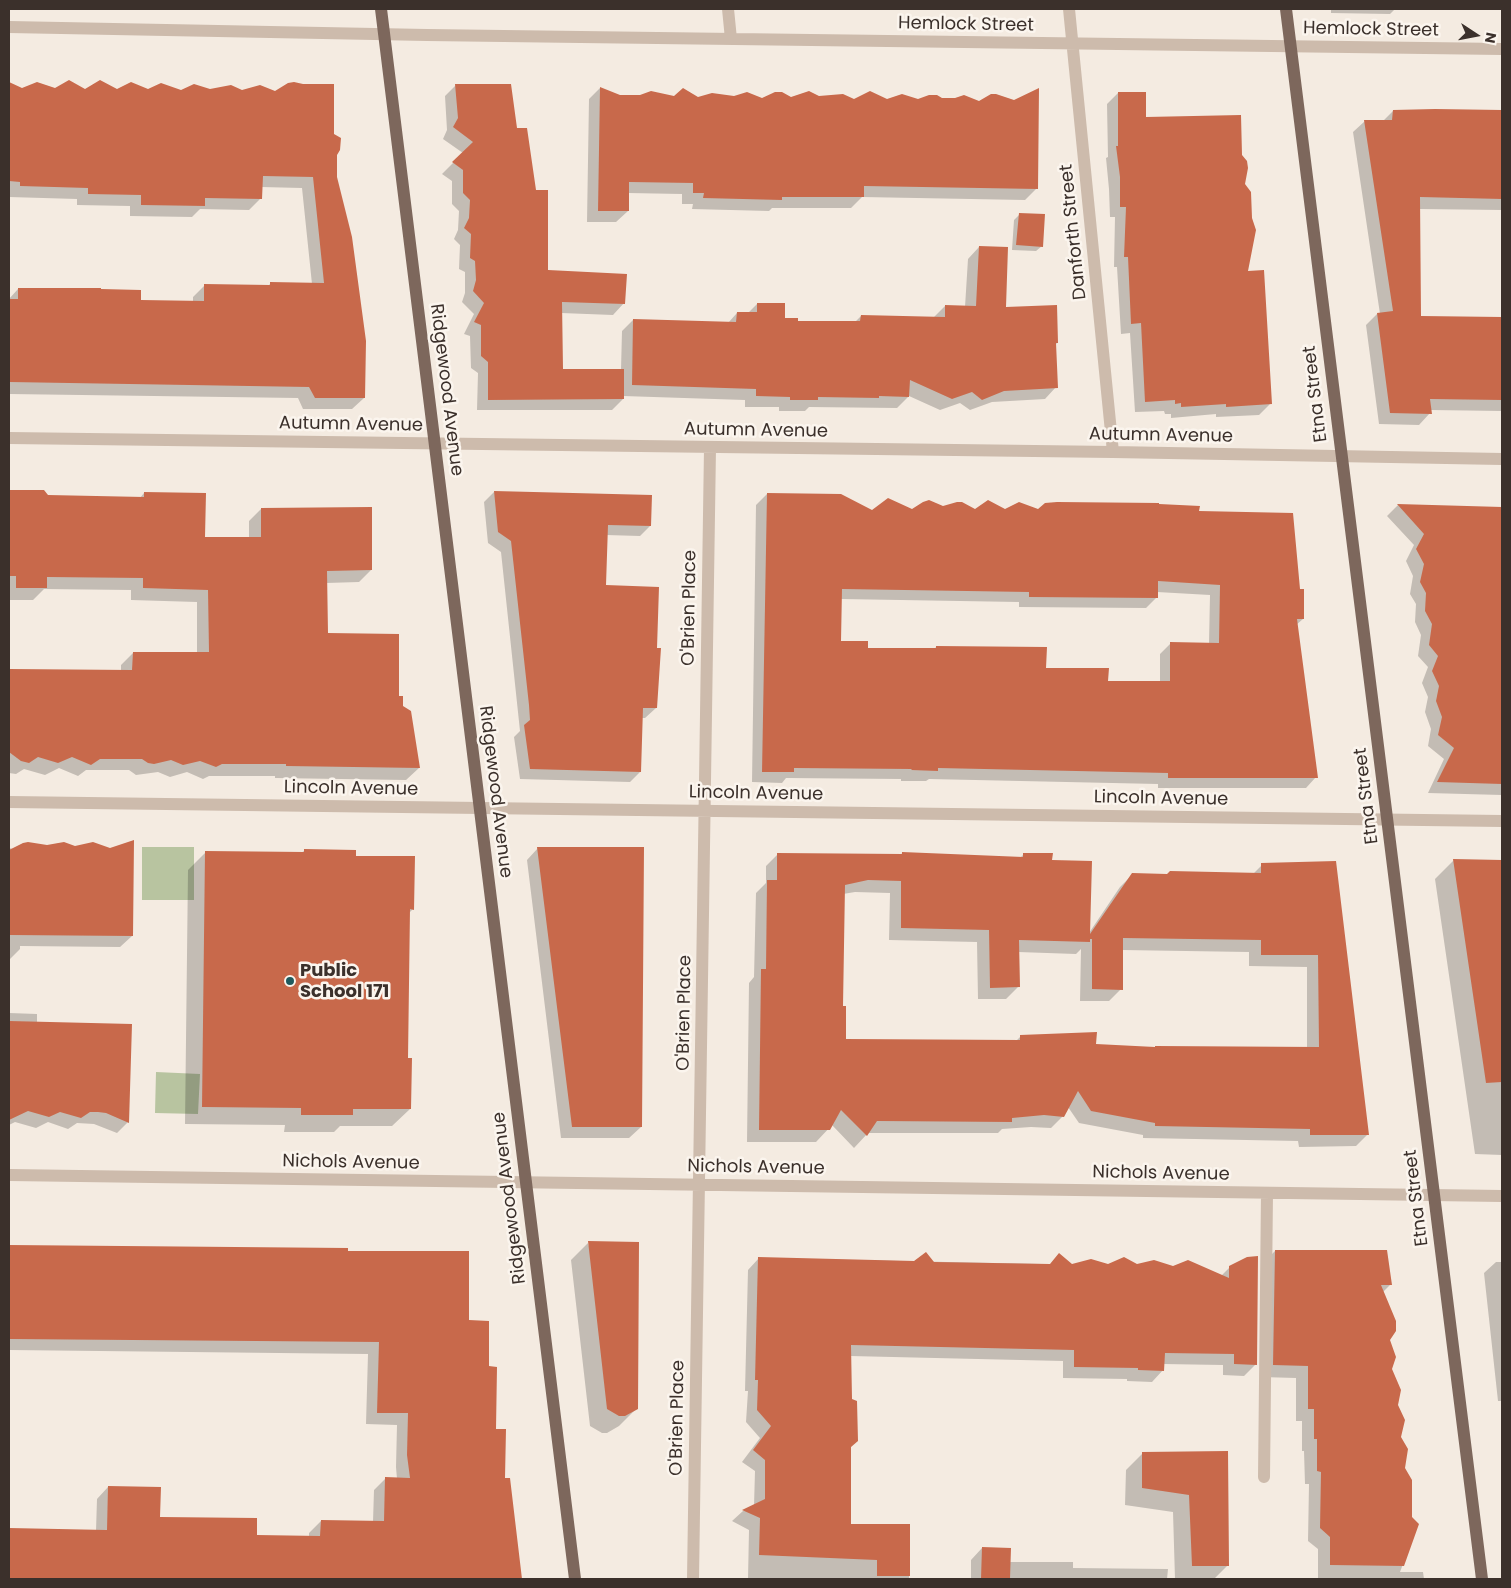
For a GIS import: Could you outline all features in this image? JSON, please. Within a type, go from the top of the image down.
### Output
[{"type":"main road","name":"Ridgewood Avenue","points":[[381,9],[575,1579]]},
{"type":"main road","name":"Etna Street","points":[[1286,9],[1482,1579]]},
{"type":"street","points":[[728,9],[731,39]]},
{"type":"street","name":"Danforth Street","points":[[1070,9],[1113,452]]},
{"type":"street","name":"Hemlock Street","points":[[9,27],[1502,49]]},
{"type":"street","name":"Autumn Avenue","points":[[9,438],[1113,452],[1502,460]]},
{"type":"street","name":"O'Brien Place","points":[[693,1579],[710,448]]},
{"type":"street","name":"Lincoln Avenue","points":[[9,802],[1502,821]]},
{"type":"street","name":"Nichols Avenue","points":[[9,1175],[1502,1196]]},
{"type":"street","points":[[1264,1477],[1268,1193]]},
{"type":"green space","points":[[142,847],[194,847],[194,900],[142,900]]},
{"type":"green space","points":[[156,1072],[200,1074],[198,1114],[155,1113]]},
{"type":"building","points":[[69,80],[85,89],[100,80],[117,89],[131,82],[148,89],[161,83],[181,90],[194,84],[210,89],[231,85],[242,90],[260,85],[275,91],[288,83],[294,82],[303,84],[334,84],[334,134],[341,138],[340,150],[337,155],[337,177],[352,237],[366,341],[365,398],[315,398],[309,387],[9,382],[9,299],[18,299],[18,288],[141,290],[141,300],[204,301],[204,284],[270,285],[270,282],[324,283],[313,177],[263,176],[262,199],[205,198],[205,206],[141,205],[141,195],[88,194],[88,188],[20,186],[20,182],[9,181],[9,82],[22,88],[37,82],[55,88]]},
{"type":"building","points":[[455,84],[511,84],[517,128],[527,128],[536,190],[548,190],[548,270],[627,274],[625,304],[562,302],[563,369],[624,369],[624,399],[488,400],[488,362],[481,356],[481,325],[474,322],[484,303],[473,291],[476,280],[475,261],[470,258],[471,234],[464,228],[469,218],[470,200],[463,193],[463,170],[452,162],[473,142],[453,127],[458,118]]},
{"type":"building","points":[[600,87],[620,95],[640,95],[651,91],[674,96],[683,88],[698,97],[712,93],[734,96],[747,92],[762,98],[775,92],[782,92],[791,97],[809,91],[819,96],[843,94],[854,99],[870,91],[887,99],[902,94],[918,99],[929,95],[955,98],[964,95],[979,101],[991,94],[1014,100],[1039,88],[1038,189],[864,186],[864,197],[782,197],[782,200],[703,198],[704,193],[693,193],[693,183],[629,182],[629,211],[598,211]]},
{"type":"building","points":[[1118,92],[1146,92],[1146,117],[1241,115],[1242,155],[1247,161],[1248,168],[1245,184],[1251,192],[1252,218],[1256,230],[1248,271],[1264,270],[1272,404],[1226,407],[1226,404],[1181,407],[1181,403],[1175,404],[1175,400],[1145,402],[1141,323],[1131,324],[1128,257],[1124,257],[1126,207],[1120,207],[1120,177],[1116,146],[1118,146]]},
{"type":"building","points":[[1393,110],[1502,110],[1502,199],[1420,197],[1421,316],[1502,317],[1502,400],[1430,399],[1432,414],[1390,413],[1377,313],[1393,311],[1364,120],[1392,120]]},
{"type":"building","points":[[1019,213],[1045,214],[1043,247],[1016,245]]},
{"type":"building","points":[[979,246],[1008,247],[1006,307],[1057,305],[1058,388],[1004,391],[982,400],[972,392],[952,399],[910,380],[909,397],[818,397],[818,400],[790,400],[790,397],[756,396],[756,389],[632,385],[633,319],[736,322],[737,312],[757,312],[757,303],[785,303],[785,318],[798,318],[798,321],[860,321],[861,315],[945,317],[945,305],[976,306]]},
{"type":"building","points":[[9,490],[44,490],[48,495],[144,497],[144,492],[206,493],[205,537],[261,537],[261,508],[372,507],[372,570],[327,571],[328,633],[399,634],[399,696],[403,696],[403,706],[411,711],[420,768],[286,766],[286,764],[222,764],[216,767],[200,761],[183,765],[171,760],[154,764],[142,759],[100,759],[91,765],[72,757],[58,763],[38,757],[29,763],[21,761],[9,752],[9,669],[132,670],[133,652],[209,652],[208,590],[143,588],[143,578],[47,577],[47,588],[16,588],[16,576],[9,576]]},
{"type":"building","points":[[494,491],[652,495],[651,526],[608,525],[606,585],[659,587],[657,648],[661,648],[657,708],[643,708],[641,772],[530,769],[524,725],[530,720],[529,705],[511,541],[498,532]]},
{"type":"building","points":[[767,493],[841,494],[872,510],[888,498],[912,509],[929,500],[943,506],[962,502],[975,509],[988,500],[1005,509],[1019,502],[1038,509],[1045,503],[1057,502],[1159,503],[1200,506],[1199,511],[1293,513],[1300,589],[1304,589],[1304,619],[1297,619],[1318,778],[1168,778],[1168,773],[938,768],[938,771],[794,768],[794,772],[762,772]],"holes":[[[1158,581],[1220,585],[1219,643],[1170,642],[1170,681],[1108,681],[1109,668],[1046,668],[1047,647],[936,646],[936,648],[868,648],[868,641],[841,641],[842,589],[1029,592],[1029,597],[1158,598]]]},
{"type":"building","points":[[1397,504],[1502,507],[1502,784],[1437,782],[1454,748],[1438,735],[1442,717],[1436,701],[1439,686],[1432,671],[1438,656],[1429,645],[1432,624],[1425,611],[1426,593],[1420,582],[1424,564],[1416,549],[1424,534]]},
{"type":"building","points":[[134,840],[133,936],[9,935],[9,850],[28,842],[47,845],[64,842],[75,846],[93,842],[110,848]]},
{"type":"building","points":[[537,847],[644,847],[642,1127],[572,1127]]},
{"type":"building","name":"Public School 171","points":[[304,849],[356,850],[356,856],[415,856],[414,910],[410,909],[408,1058],[412,1058],[411,1109],[353,1109],[353,1115],[301,1115],[301,1108],[202,1107],[205,851],[304,852]]},
{"type":"building","points":[[902,852],[1023,857],[1023,853],[1053,853],[1052,860],[1092,861],[1090,934],[1132,873],[1167,874],[1170,871],[1261,873],[1261,863],[1336,861],[1369,1135],[1310,1135],[1310,1129],[1155,1126],[1155,1123],[1091,1111],[1078,1091],[1064,1117],[1044,1115],[1012,1118],[1012,1122],[877,1121],[867,1136],[841,1110],[830,1130],[759,1130],[761,969],[766,969],[767,880],[777,880],[777,853],[902,854]],"holes":[[[868,880],[901,881],[901,928],[989,930],[990,988],[1020,987],[1019,940],[1090,942],[1090,939],[1092,939],[1092,989],[1123,990],[1123,938],[1261,940],[1261,955],[1318,955],[1319,1047],[1155,1047],[1096,1044],[1097,1032],[1020,1035],[1020,1040],[846,1039],[846,1006],[843,1006],[845,885]]]},
{"type":"building","points":[[1453,859],[1502,860],[1502,1082],[1486,1083]]},
{"type":"building","points":[[9,1021],[132,1024],[129,1123],[106,1113],[98,1112],[90,1112],[81,1118],[60,1112],[49,1117],[28,1111],[9,1120]]},
{"type":"building","points":[[588,1241],[639,1242],[638,1409],[625,1416],[619,1416],[607,1409]]},
{"type":"building","points":[[9,1245],[348,1248],[348,1251],[469,1251],[469,1320],[489,1321],[489,1366],[497,1367],[496,1429],[506,1429],[505,1478],[510,1478],[522,1579],[9,1579],[9,1528],[107,1530],[108,1486],[161,1487],[160,1517],[257,1518],[257,1535],[320,1536],[321,1520],[384,1521],[385,1477],[410,1478],[407,1455],[408,1413],[377,1413],[379,1342],[9,1339]]},
{"type":"building","points":[[1275,1250],[1387,1250],[1392,1285],[1381,1285],[1396,1321],[1396,1331],[1390,1340],[1396,1357],[1392,1369],[1401,1390],[1398,1405],[1405,1420],[1401,1437],[1408,1449],[1405,1468],[1412,1480],[1412,1517],[1419,1524],[1404,1566],[1330,1565],[1330,1537],[1320,1528],[1321,1472],[1317,1471],[1317,1439],[1314,1439],[1314,1409],[1308,1409],[1308,1366],[1273,1365]]},
{"type":"building","points":[[926,1252],[934,1262],[1050,1264],[1059,1253],[1072,1264],[1091,1259],[1108,1264],[1124,1257],[1137,1264],[1154,1260],[1173,1266],[1188,1260],[1229,1278],[1229,1266],[1247,1257],[1258,1256],[1257,1365],[1234,1364],[1234,1354],[1165,1353],[1164,1371],[1138,1370],[1138,1368],[1074,1367],[1074,1350],[851,1345],[852,1399],[857,1401],[858,1441],[851,1447],[851,1524],[910,1524],[910,1576],[877,1576],[877,1560],[759,1555],[760,1518],[742,1510],[765,1499],[765,1460],[753,1450],[771,1426],[757,1410],[758,1380],[755,1380],[758,1257],[914,1261]]},
{"type":"building","points":[[1228,1451],[1229,1566],[1192,1566],[1189,1495],[1142,1488],[1142,1452]]},
{"type":"building","points":[[982,1547],[1011,1548],[1010,1579],[981,1579]]},
{"type":"place","name":"Public School 171","points":[[290,981]]}]
